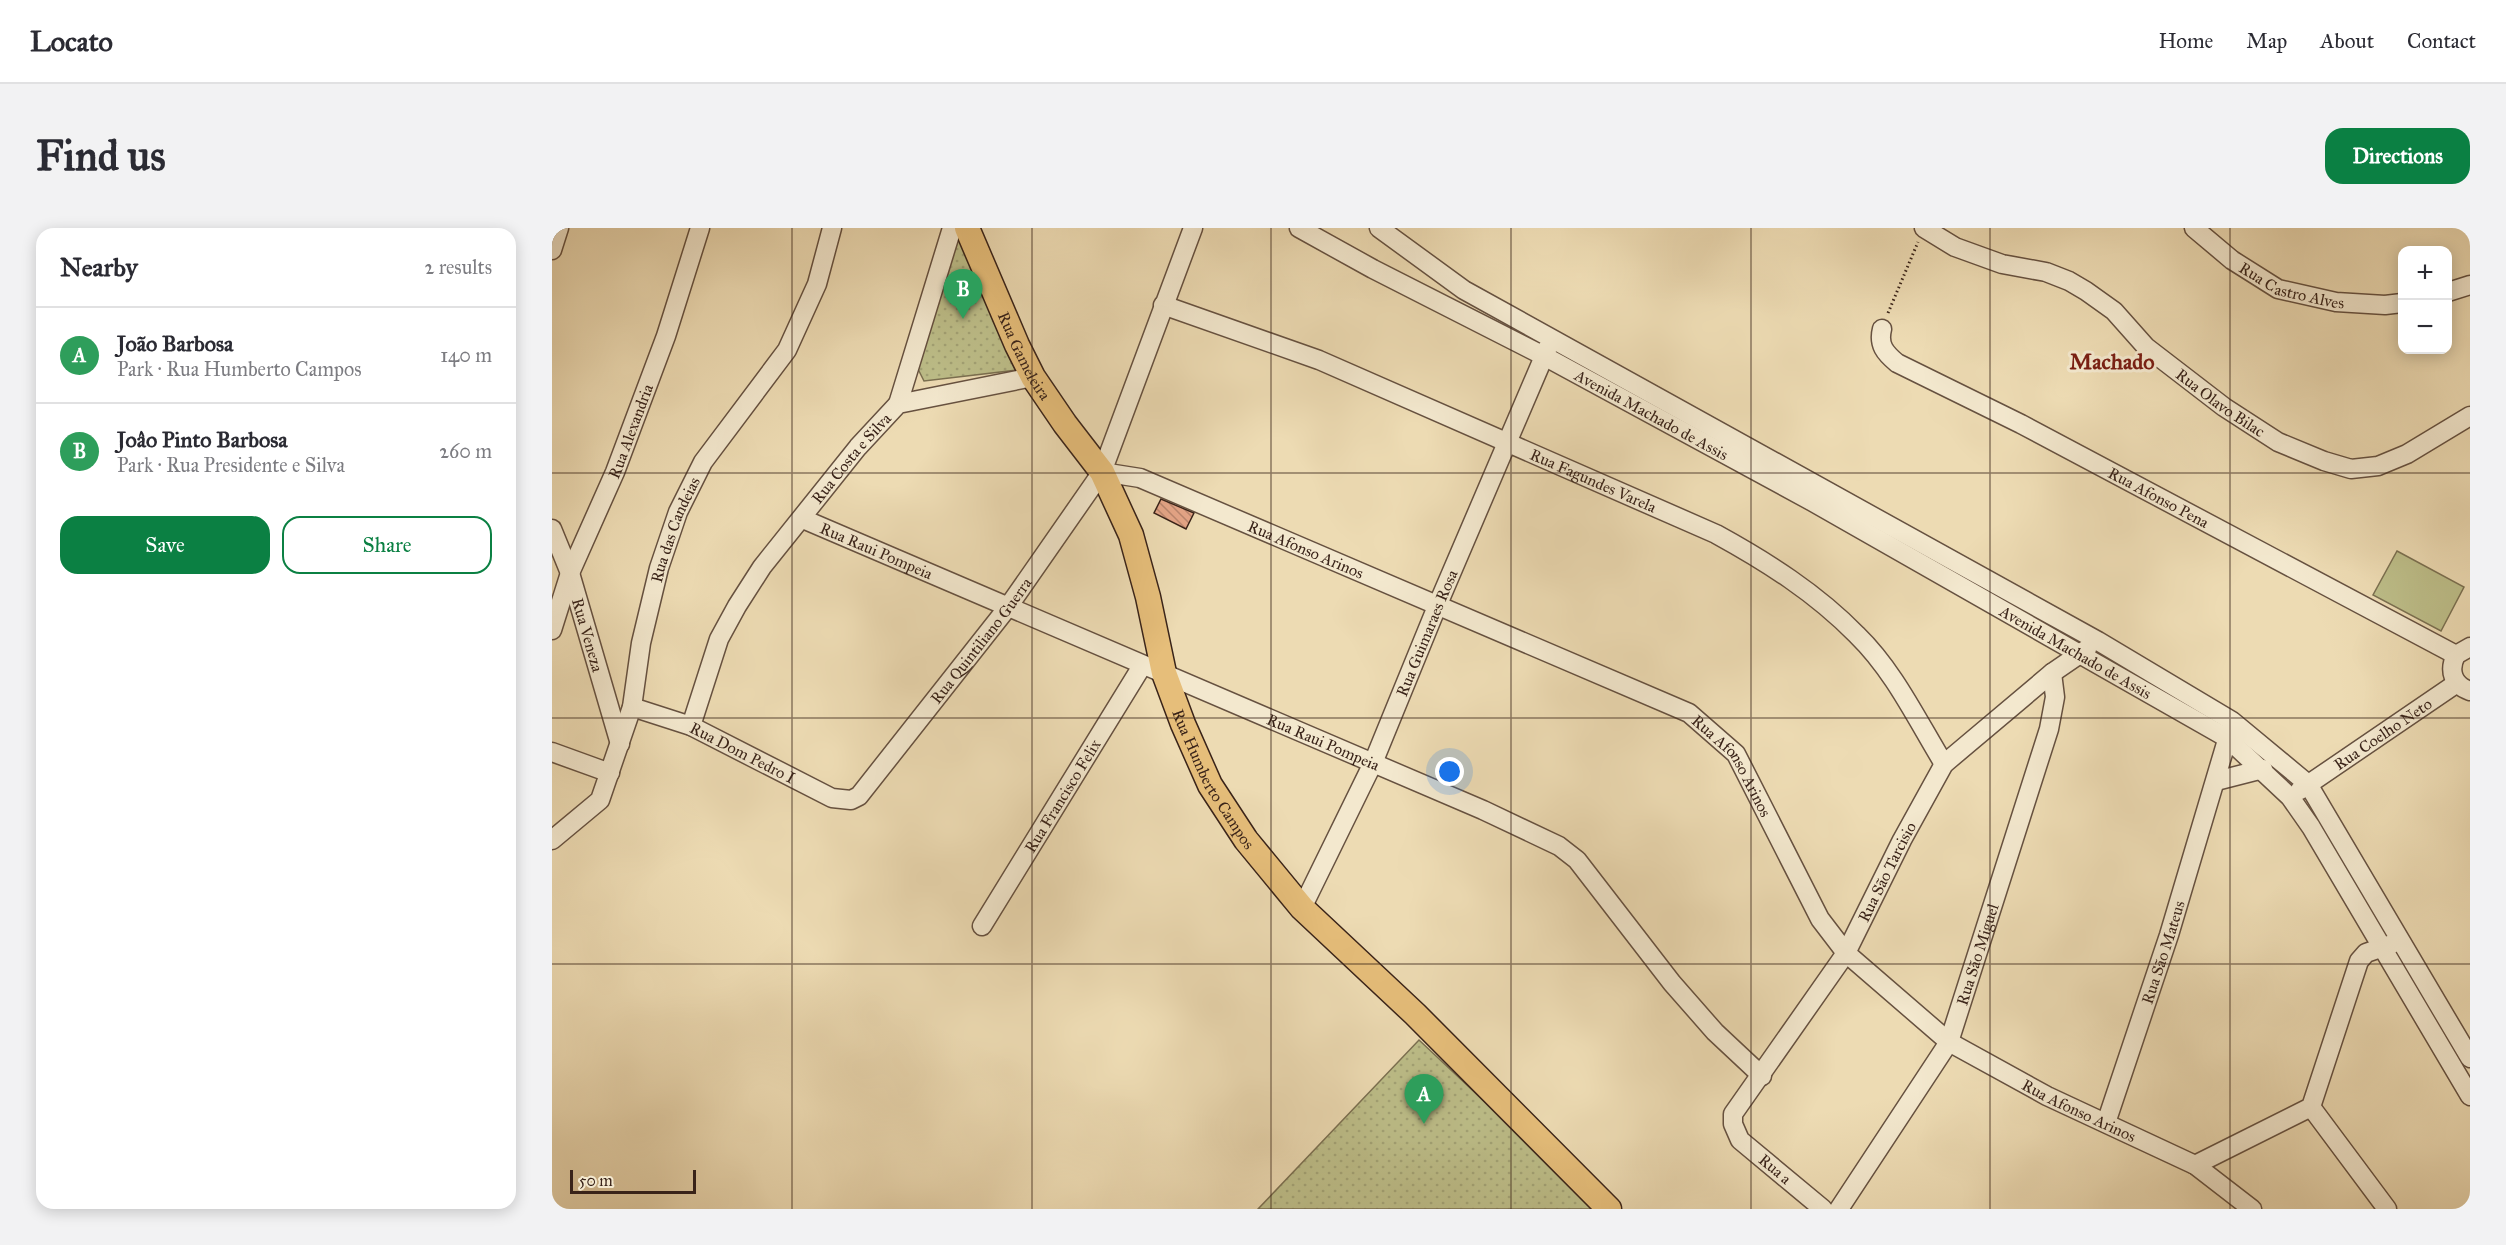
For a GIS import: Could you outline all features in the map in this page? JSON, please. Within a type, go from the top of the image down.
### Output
[{"type":"main road","name":"Rua Gameleira","points":[[967,228],[1033,377],[1102,472]]},
{"type":"main road","name":"Rua Humberto Campos","points":[[1102,472],[1131,535],[1148,597],[1153,669],[1183,724],[1210,785],[1246,840],[1302,908],[1415,1014],[1609,1209]]},
{"type":"street","points":[[552,250],[559,228]]},
{"type":"street","name":"Rua Alexandria","points":[[552,630],[570,573],[623,451],[666,336],[700,228]]},
{"type":"street","name":"Rua das Candeias","points":[[552,840],[600,800],[632,707],[646,621],[659,568],[678,512],[702,462],[787,350],[816,284],[832,228]]},
{"type":"street","points":[[898,404],[952,228]]},
{"type":"street","points":[[1102,472],[1193,228]]},
{"type":"street","name":"Avenida Machado de Assis","points":[[1299,228],[1373,269],[1548,348],[2098,641],[2308,784],[2470,1058]]},
{"type":"street","name":"Avenida Machado de Assis","points":[[1379,228],[1548,348],[2079,654],[2230,730],[2290,797],[2311,826],[2470,1096]]},
{"type":"street","name":"Rua Olavo Bilac","points":[[1924,228],[1955,248],[2002,264],[2046,272],[2078,286],[2114,311],[2146,347],[2177,373],[2224,407],[2278,442],[2324,460],[2351,469],[2378,466],[2407,454],[2470,416]]},
{"type":"street","name":"Rua Castro Alves","points":[[2194,228],[2232,260],[2278,289],[2336,302],[2398,304]]},
{"type":"street","points":[[2452,291],[2470,285]]},
{"type":"street","name":"Rua Fagundes Varela","points":[[1164,305],[1319,360],[1716,534],[1780,571],[1858,636],[1891,676],[1944,764]]},
{"type":"street","name":"Rua Afonso Pena","points":[[1882,329],[1881,344],[1886,354],[1897,363],[2021,424],[2463,651]]},
{"type":"street","name":"Rua Guimaraes Rosa","points":[[1302,908],[1373,763],[1438,604],[1548,348]]},
{"type":"street","name":"Rua Costa e Silva","points":[[691,726],[719,639],[762,567],[803,519],[858,447],[898,404],[1033,377]]},
{"type":"street","name":"Rua Afonso Arinos","points":[[1102,472],[1140,478],[1689,713],[1713,731],[1736,754],[1820,919],[1846,953],[1948,1042],[2047,1096],[2195,1165],[2252,1209]]},
{"type":"street","name":"Rua Quintiliano Guerra","points":[[850,800],[859,796],[1008,607],[1102,472]]},
{"type":"street","name":"Rua Raui Pompeia","points":[[803,519],[1373,763],[1559,846],[1577,860],[1672,983],[1715,1032],[1762,1076]]},
{"type":"street","name":"Rua Veneza","points":[[552,529],[570,573],[620,744]]},
{"type":"street","name":"Rua São Tarcisio","points":[[1733,1124],[1732,1118],[1737,1108],[1762,1076],[1846,953],[1902,840],[1944,764],[2052,673],[2098,641]]},
{"type":"street","points":[[2463,651],[2452,669],[2467,689]]},
{"type":"street","name":"Rua Francisco Felix","points":[[982,926],[1153,669]]},
{"type":"street","name":"Rua São Miguel","points":[[1839,1209],[1948,1042],[2049,729],[2055,697],[2052,673]]},
{"type":"street","name":"Rua Coelho Neto","points":[[2290,797],[2467,689]]},
{"type":"street","name":"Rua Dom Pedro I","points":[[632,707],[691,726],[815,791],[832,798],[850,800]]},
{"type":"street","name":"Rua São Mateus","points":[[2106,1123],[2169,935],[2230,730]]},
{"type":"street","points":[[552,752],[610,773]]},
{"type":"street","points":[[2216,782],[2263,769]]},
{"type":"street","points":[[2195,1165],[2311,1107],[2359,961],[2366,953],[2382,946],[2403,942]]},
{"type":"street","points":[[2311,1107],[2387,1209]]},
{"type":"street","name":"Rua a","points":[[1733,1124],[1740,1140],[1823,1209]]},
{"type":"path","points":[[1882,329],[1896,290],[1924,228]]},
{"type":"green space","points":[[959,228],[1017,370],[924,381],[916,365]]},
{"type":"green space","points":[[2397,551],[2464,587],[2441,631],[2373,595]]},
{"type":"green space","points":[[1419,1040],[1599,1209],[1258,1209]]},
{"type":"building","points":[[1161,499],[1194,513],[1186,529],[1154,513]]},
{"type":"place","name":"Joâo Pinto Barbosa","points":[[963,319]]},
{"type":"place","name":"João Barbosa","points":[[1424,1124]]},
{"type":"district","name":"Machado","points":[[2112,361]]}]
